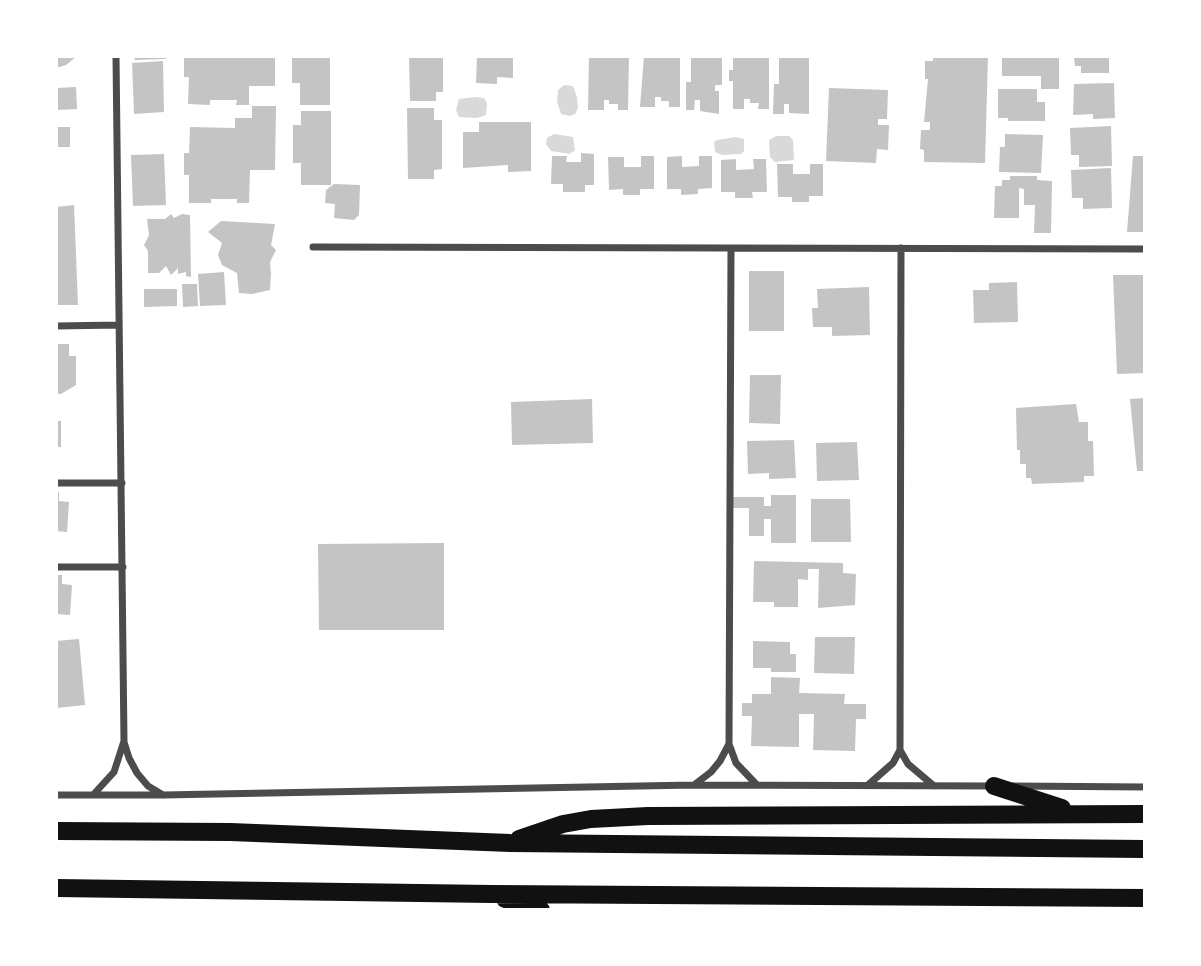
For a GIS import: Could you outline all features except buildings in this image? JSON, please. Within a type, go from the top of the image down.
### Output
[{"type":"main road","points":[[994,786],[1079,814]]},
{"type":"main road","points":[[510,843],[563,824],[600,818],[686,815],[1145,814]]},
{"type":"main road","points":[[56,831],[230,832],[510,843],[1145,849]]},
{"type":"main road","points":[[56,888],[1145,898]]},
{"type":"main road","points":[[492,894],[541,910]]},
{"type":"street","points":[[116,56],[124,741],[137,773],[148,786],[163,795]]},
{"type":"street","points":[[313,247],[1145,249]]},
{"type":"street","points":[[868,785],[893,763],[900,750],[901,248]]},
{"type":"street","points":[[731,249],[729,744],[736,763],[757,785]]},
{"type":"street","points":[[56,326],[119,325]]},
{"type":"street","points":[[56,483],[122,483]]},
{"type":"street","points":[[56,567],[122,567]]},
{"type":"street","points":[[93,795],[114,772],[124,741]]},
{"type":"street","points":[[693,785],[711,772],[729,744]]},
{"type":"street","points":[[900,750],[908,764],[935,786]]},
{"type":"street","points":[[56,795],[693,785],[1145,787]]},
{"type":"shaded area","points":[[564,85],[573,86],[577,97],[578,108],[575,114],[570,116],[561,114],[557,102],[558,90]]},
{"type":"shaded area","points":[[484,98],[487,103],[486,115],[477,118],[459,117],[456,110],[459,99]]},
{"type":"shaded area","points":[[554,134],[573,137],[575,150],[570,154],[551,151],[546,144],[547,138]]},
{"type":"shaded area","points":[[776,136],[789,136],[793,140],[794,160],[775,162],[770,157],[769,140]]},
{"type":"shaded area","points":[[736,137],[744,139],[744,151],[741,154],[722,155],[715,152],[714,142]]}]
